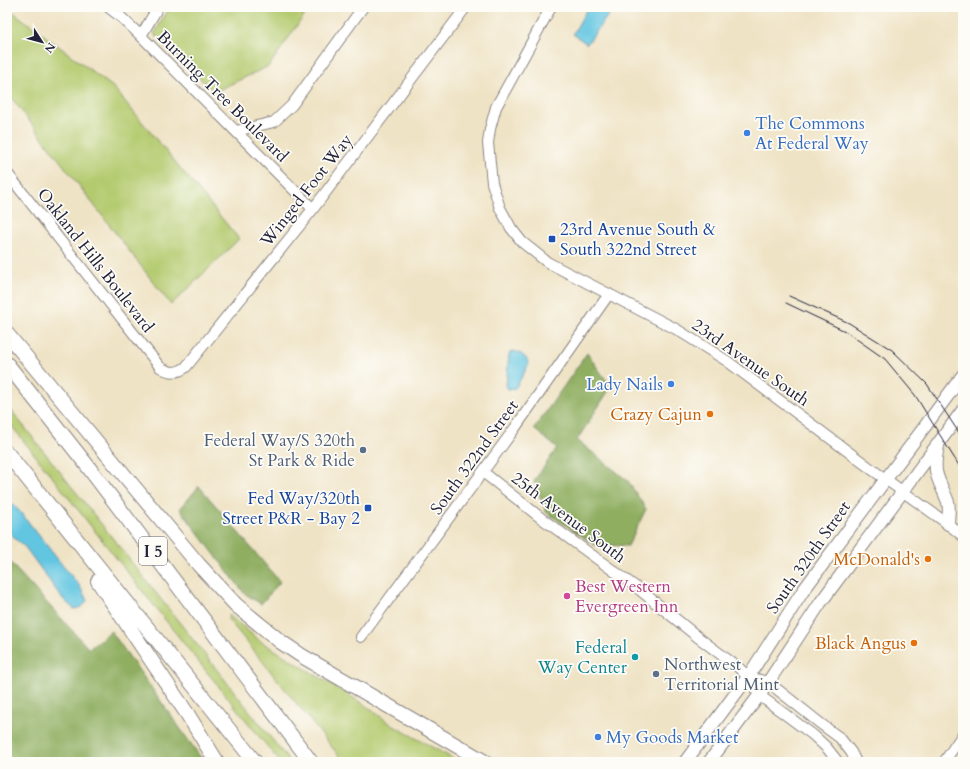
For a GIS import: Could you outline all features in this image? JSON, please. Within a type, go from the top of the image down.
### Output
[{"type":"highway","points":[[7,334],[199,565],[236,605],[281,642],[302,656],[485,762]]},
{"type":"highway","name":"I 5","points":[[7,364],[91,470],[312,762]]},
{"type":"highway","points":[[7,454],[255,762]]},
{"type":"highway","points":[[47,504],[188,715],[217,762]]},
{"type":"main road","name":"South 320th Street","points":[[685,762],[748,677],[803,591],[963,376]]},
{"type":"main road","points":[[709,762],[759,695],[821,602],[963,410]]},
{"type":"main road","points":[[939,443],[935,470],[949,503],[948,524]]},
{"type":"street","name":"Burning Tree Boulevard","points":[[108,7],[141,36],[313,209]]},
{"type":"street","points":[[141,36],[158,7]]},
{"type":"street","points":[[236,131],[274,122],[292,105],[363,7]]},
{"type":"street","name":"Winged Foot Way","points":[[160,366],[166,371],[172,372],[178,372],[186,367],[313,209],[466,7]]},
{"type":"street","name":"23rd Avenue South","points":[[551,7],[496,107],[490,130],[488,143],[490,174],[500,208],[511,228],[522,242],[535,253],[561,270],[676,329],[722,357],[963,536]]},
{"type":"street","name":"Oakland Hills Boulevard","points":[[7,173],[160,366]]},
{"type":"street","name":"South 322nd Street","points":[[361,637],[482,472],[609,294]]},
{"type":"street","name":"25th Avenue South","points":[[482,472],[541,518],[640,590],[739,668],[748,677]]},
{"type":"street","points":[[748,677],[768,682],[840,738],[851,752],[856,762]]},
{"type":"street","points":[[748,677],[759,695],[813,735],[838,762]]},
{"type":"street","points":[[944,762],[963,734]]},
{"type":"green space","points":[[170,7],[310,7],[269,66],[214,92],[154,34]]},
{"type":"green space","points":[[13,12],[113,87],[239,239],[171,305],[7,92],[7,15]]},
{"type":"green space","points":[[587,353],[611,387],[577,440],[628,481],[646,509],[628,546],[595,545],[546,512],[534,481],[557,448],[534,429]]},
{"type":"green space","points":[[7,405],[290,762],[280,762],[193,655],[7,420]]},
{"type":"green space","points":[[199,486],[280,582],[261,604],[244,593],[180,509]]},
{"type":"green space","points":[[7,559],[89,649],[111,631],[204,762],[7,762]]},
{"type":"green space","points":[[229,615],[260,641],[365,705],[392,725],[452,758],[455,762],[344,762],[228,619]]},
{"type":"water","points":[[588,7],[614,7],[587,44],[573,34]]},
{"type":"water","points":[[512,351],[522,355],[529,364],[516,387],[509,390],[506,386],[509,354]]},
{"type":"water","points":[[7,498],[22,514],[79,585],[87,600],[85,604],[74,609],[62,598],[25,547],[14,538],[7,527]]},
{"type":"tram line","points":[[789,296],[849,323],[892,350],[927,384],[963,439]]},
{"type":"tram line","points":[[786,303],[845,331],[885,359],[915,395],[963,472]]},
{"type":"place","name":"The Commons At Federal Way","points":[[747,133]]},
{"type":"place","name":"23rd Avenue South & South 322nd Street","points":[[552,239]]},
{"type":"place","name":"Lady Nails","points":[[671,384]]},
{"type":"place","name":"Crazy Cajun","points":[[710,414]]},
{"type":"place","name":"Federal Way/S 320th St Park & Ride","points":[[363,450]]},
{"type":"place","name":"Fed Way/320th Street P&R - Bay 2","points":[[368,508]]},
{"type":"place","name":"McDonald's","points":[[928,559]]},
{"type":"place","name":"Best Western Evergreen Inn","points":[[567,596]]},
{"type":"place","name":"Black Angus","points":[[914,643]]},
{"type":"place","name":"Federal Way Center","points":[[635,657]]},
{"type":"place","name":"Northwest Territorial Mint","points":[[656,674]]},
{"type":"place","name":"My Goods Market","points":[[598,737]]}]
